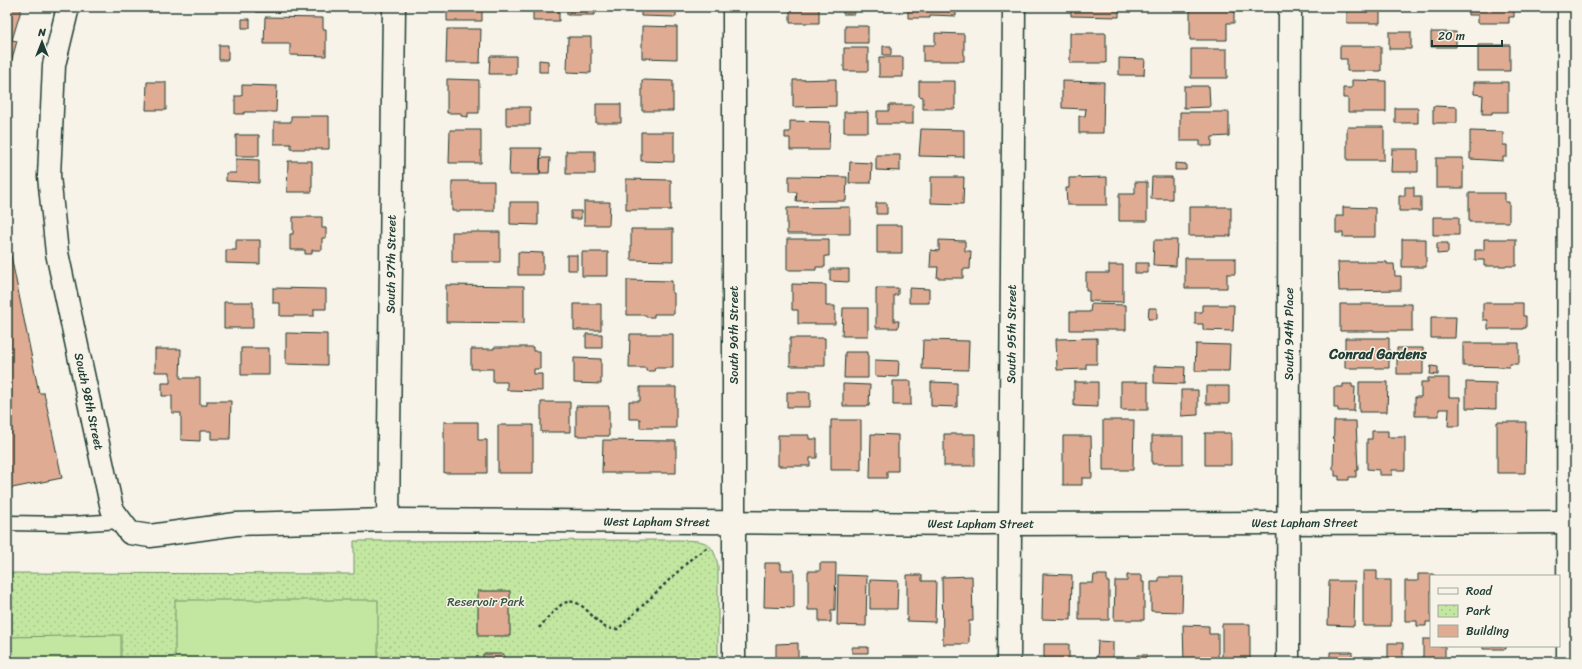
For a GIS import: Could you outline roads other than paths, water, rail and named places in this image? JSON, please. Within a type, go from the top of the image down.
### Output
[{"type":"street","name":"South 98th Street","points":[[68,7],[54,65],[49,176],[59,260],[112,508],[130,533],[150,536],[236,524],[388,520]]},
{"type":"street","name":"South 97th Street","points":[[388,520],[394,7]]},
{"type":"street","name":"South 96th Street","points":[[734,7],[734,662]]},
{"type":"street","name":"South 95th Street","points":[[1009,662],[1014,7]]},
{"type":"street","name":"South 94th Place","points":[[1288,662],[1290,7]]},
{"type":"street","points":[[1568,662],[1572,522],[1569,7]]},
{"type":"street","name":"West Lapham Street","points":[[388,520],[1011,524],[1572,522]]},
{"type":"lane","points":[[7,523],[71,524],[121,521]]},
{"type":"district","name":"Conrad Gardens","points":[[1378,354]]},
{"type":"park label","name":"Reservoir Park","points":[[486,602]]}]
